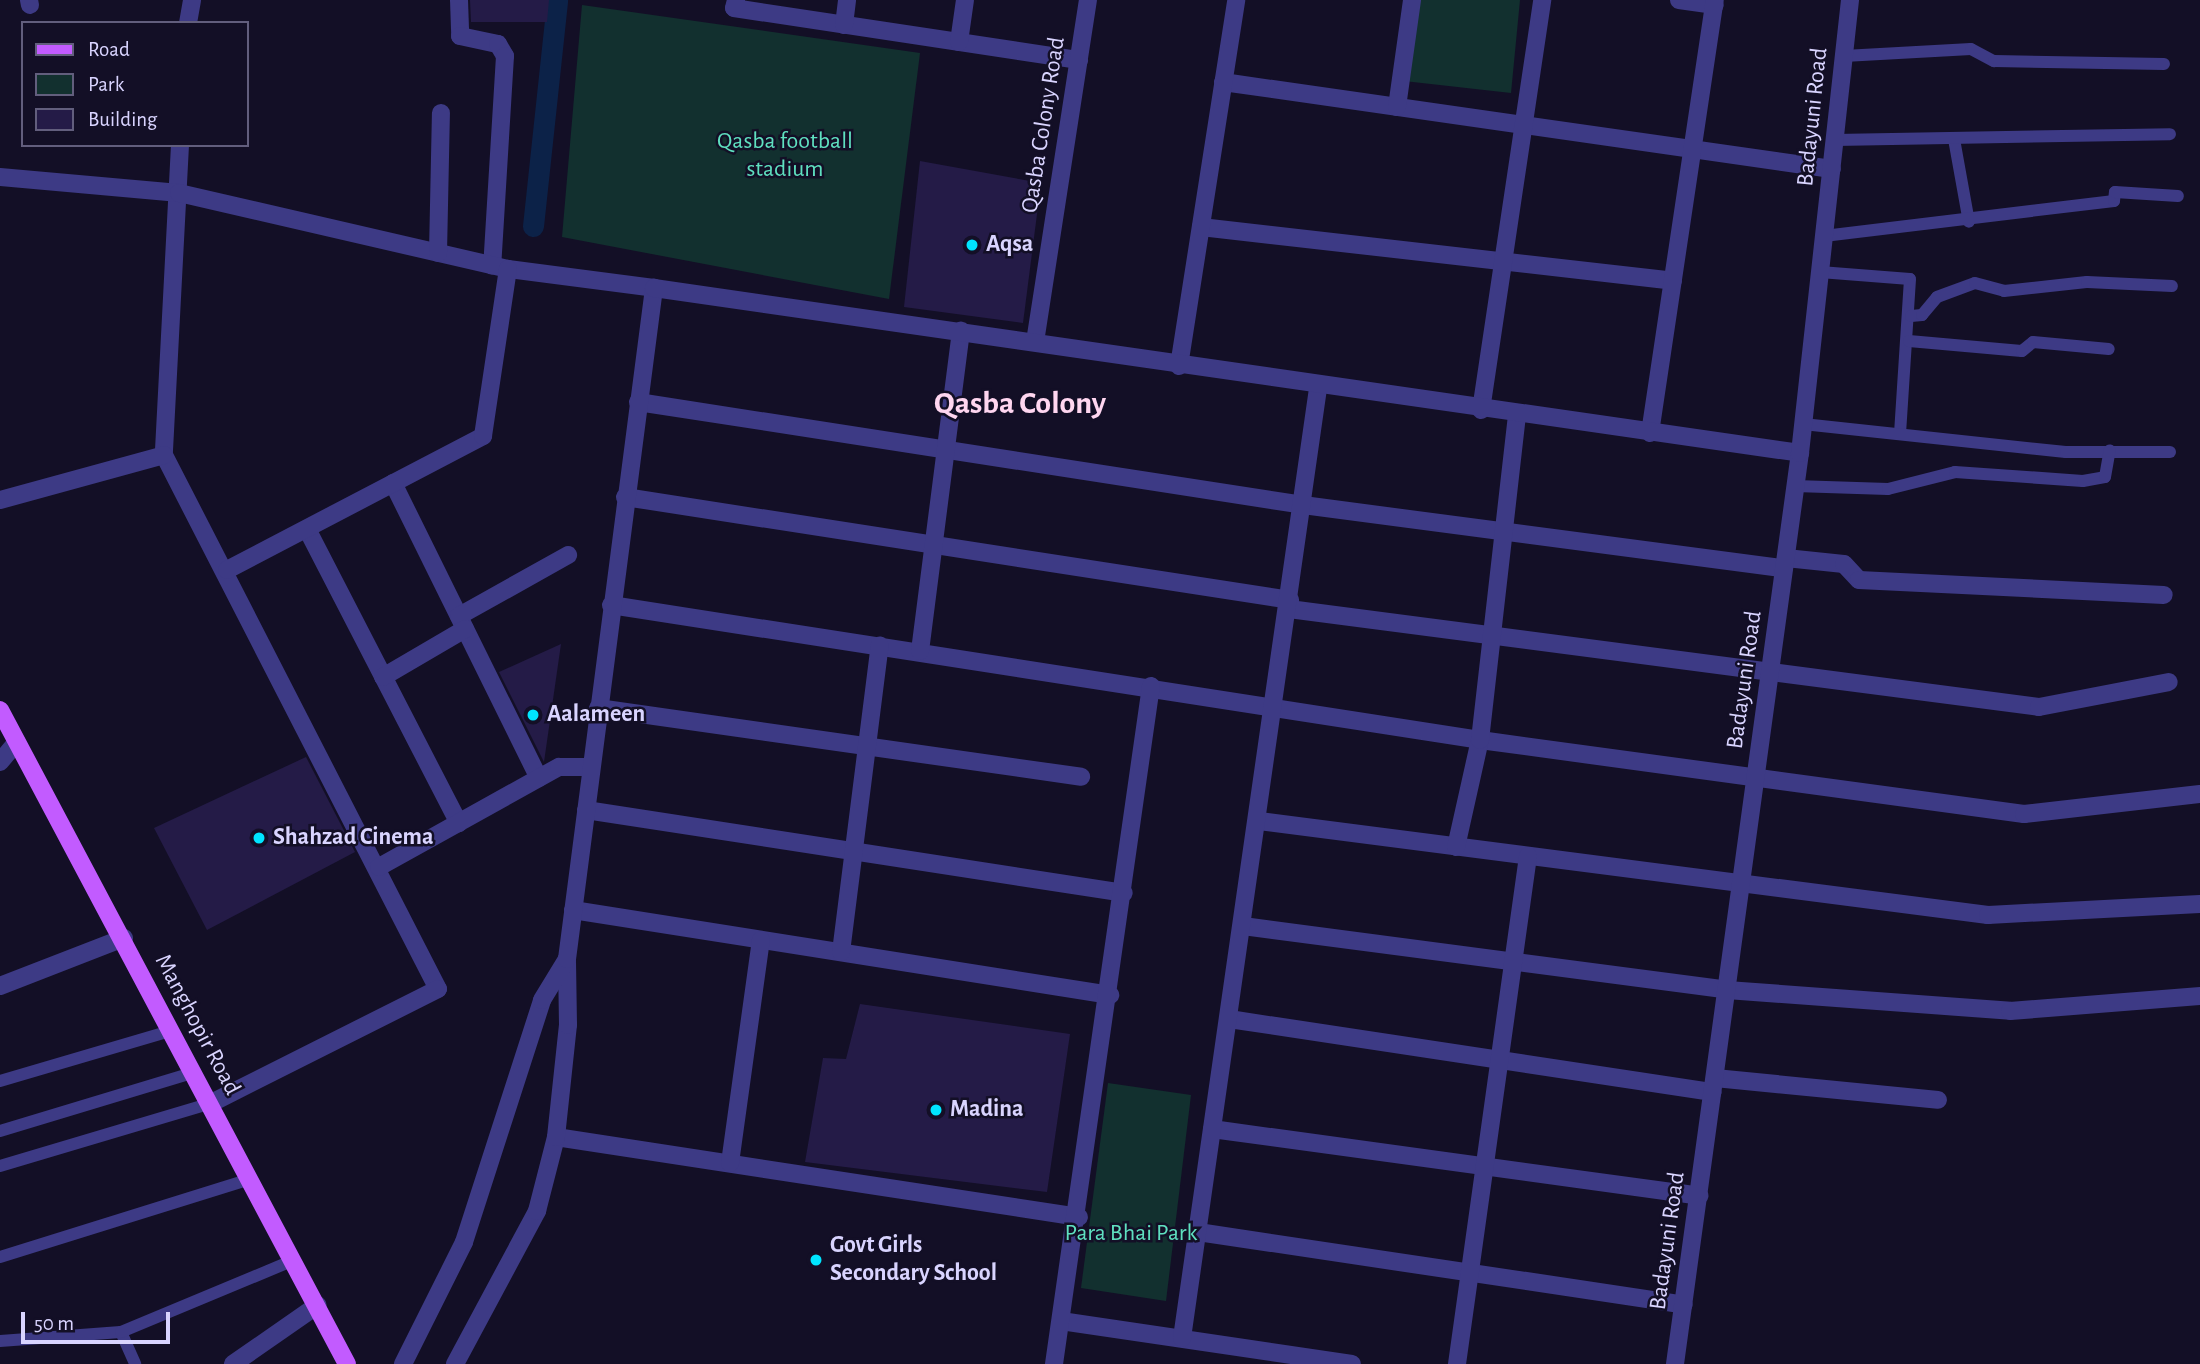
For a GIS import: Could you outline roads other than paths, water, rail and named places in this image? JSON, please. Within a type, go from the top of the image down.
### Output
[{"type":"main road","name":"Manghopir Road","points":[[0,710],[173,1030],[347,1364]]},
{"type":"street","points":[[188,21],[192,0]]},
{"type":"street","points":[[227,570],[483,436],[500,268],[505,57],[498,44],[460,36],[459,0]]},
{"type":"street","points":[[736,0],[734,8],[1079,60]]},
{"type":"street","points":[[844,25],[847,0]]},
{"type":"street","points":[[959,42],[965,0]]},
{"type":"street","name":"Qasba Colony Road","points":[[1035,342],[1088,0]]},
{"type":"street","points":[[1179,366],[1236,0]]},
{"type":"street","points":[[1396,107],[1412,0]]},
{"type":"street","points":[[1481,410],[1542,0]]},
{"type":"street","points":[[1650,433],[1715,2],[1679,0]]},
{"type":"street","name":"Badayuni Road","points":[[1675,1364],[1800,453],[1850,0]]},
{"type":"street","points":[[1223,82],[1832,169]]},
{"type":"street","points":[[438,253],[441,113]]},
{"type":"street","points":[[180,147],[164,455],[227,570],[379,867],[438,989],[211,1103]]},
{"type":"street","points":[[0,177],[178,193],[500,268],[961,331],[1318,388],[1800,453]]},
{"type":"street","points":[[1200,227],[1673,281]]},
{"type":"street","points":[[455,1364],[537,1211],[556,1137],[568,1025],[567,959],[654,288]]},
{"type":"street","points":[[920,651],[961,331]]},
{"type":"street","points":[[1182,1338],[1276,707],[1318,388]]},
{"type":"street","points":[[638,402],[1303,505],[1785,563],[1844,565],[1859,580],[2164,595]]},
{"type":"street","points":[[1456,847],[1480,740],[1517,415]]},
{"type":"street","points":[[0,500],[164,455]]},
{"type":"street","points":[[393,483],[539,778]]},
{"type":"street","points":[[625,497],[1290,604],[1770,676],[2039,707],[2169,682]]},
{"type":"street","points":[[307,529],[459,823]]},
{"type":"street","points":[[383,677],[568,555]]},
{"type":"street","points":[[611,605],[1151,686],[1480,740],[2024,814],[2200,794]]},
{"type":"street","points":[[841,952],[880,645]]},
{"type":"street","points":[[1054,1364],[1079,1217],[1151,686]]},
{"type":"street","points":[[598,708],[1081,777]]},
{"type":"street","points":[[0,762],[17,741]]},
{"type":"street","points":[[379,867],[559,767],[591,767]]},
{"type":"street","points":[[586,810],[1124,893]]},
{"type":"street","points":[[1259,821],[1988,915],[2200,904]]},
{"type":"street","points":[[1457,1364],[1511,961],[1528,856]]},
{"type":"street","points":[[573,910],[1110,995]]},
{"type":"street","points":[[1243,926],[1727,990],[2010,1011],[2200,996]]},
{"type":"street","points":[[0,986],[124,938]]},
{"type":"street","points":[[730,1163],[761,940]]},
{"type":"street","points":[[403,1364],[464,1242],[542,1000],[567,959]]},
{"type":"street","points":[[1229,1019],[1499,1059],[1714,1085],[1938,1100]]},
{"type":"street","points":[[1212,1129],[1699,1196]]},
{"type":"street","points":[[556,1137],[1079,1217]]},
{"type":"street","points":[[1198,1232],[1684,1305]]},
{"type":"street","points":[[233,1364],[318,1305]]},
{"type":"street","points":[[1061,1321],[1352,1364]]},
{"type":"lane","points":[[1844,56],[1971,49],[1994,61],[2164,64]]},
{"type":"lane","points":[[1835,140],[2170,134]]},
{"type":"lane","points":[[1954,139],[1969,222]]},
{"type":"lane","points":[[1824,236],[1969,222],[2114,201],[2115,192],[2178,196]]},
{"type":"lane","points":[[1820,272],[1910,279],[1911,316],[1900,434]]},
{"type":"lane","points":[[1911,316],[1922,315],[1937,297],[1975,283],[2004,291],[2087,282],[2172,286]]},
{"type":"lane","points":[[1909,341],[2022,351],[2034,342],[2109,349]]},
{"type":"lane","points":[[1803,424],[2066,452],[2170,452]]},
{"type":"lane","points":[[1795,486],[1888,489],[1955,472],[2083,481],[2105,477],[2110,450]]},
{"type":"lane","points":[[0,1081],[173,1030]]},
{"type":"lane","points":[[0,1131],[195,1072]]},
{"type":"lane","points":[[0,1166],[211,1103]]},
{"type":"lane","points":[[0,1257],[251,1179]]},
{"type":"lane","points":[[0,1341],[121,1332],[294,1260]]},
{"type":"lane","points":[[121,1332],[135,1364]]},
{"type":"waterway","points":[[533,226],[557,0]]},
{"type":"place","name":"Aqsa","points":[[972,245]]},
{"type":"place","name":"Aalameen","points":[[533,715]]},
{"type":"place","name":"Shahzad Cinema","points":[[259,838]]},
{"type":"place","name":"Madina","points":[[936,1110]]},
{"type":"place","name":"Govt Girls Secondary School","points":[[816,1260]]},
{"type":"district","name":"Qasba Colony","points":[[1020,403]]},
{"type":"park label","name":"Qasba football stadium","points":[[785,156]]},
{"type":"park label","name":"Para Bhai Park","points":[[1131,1234]]}]
